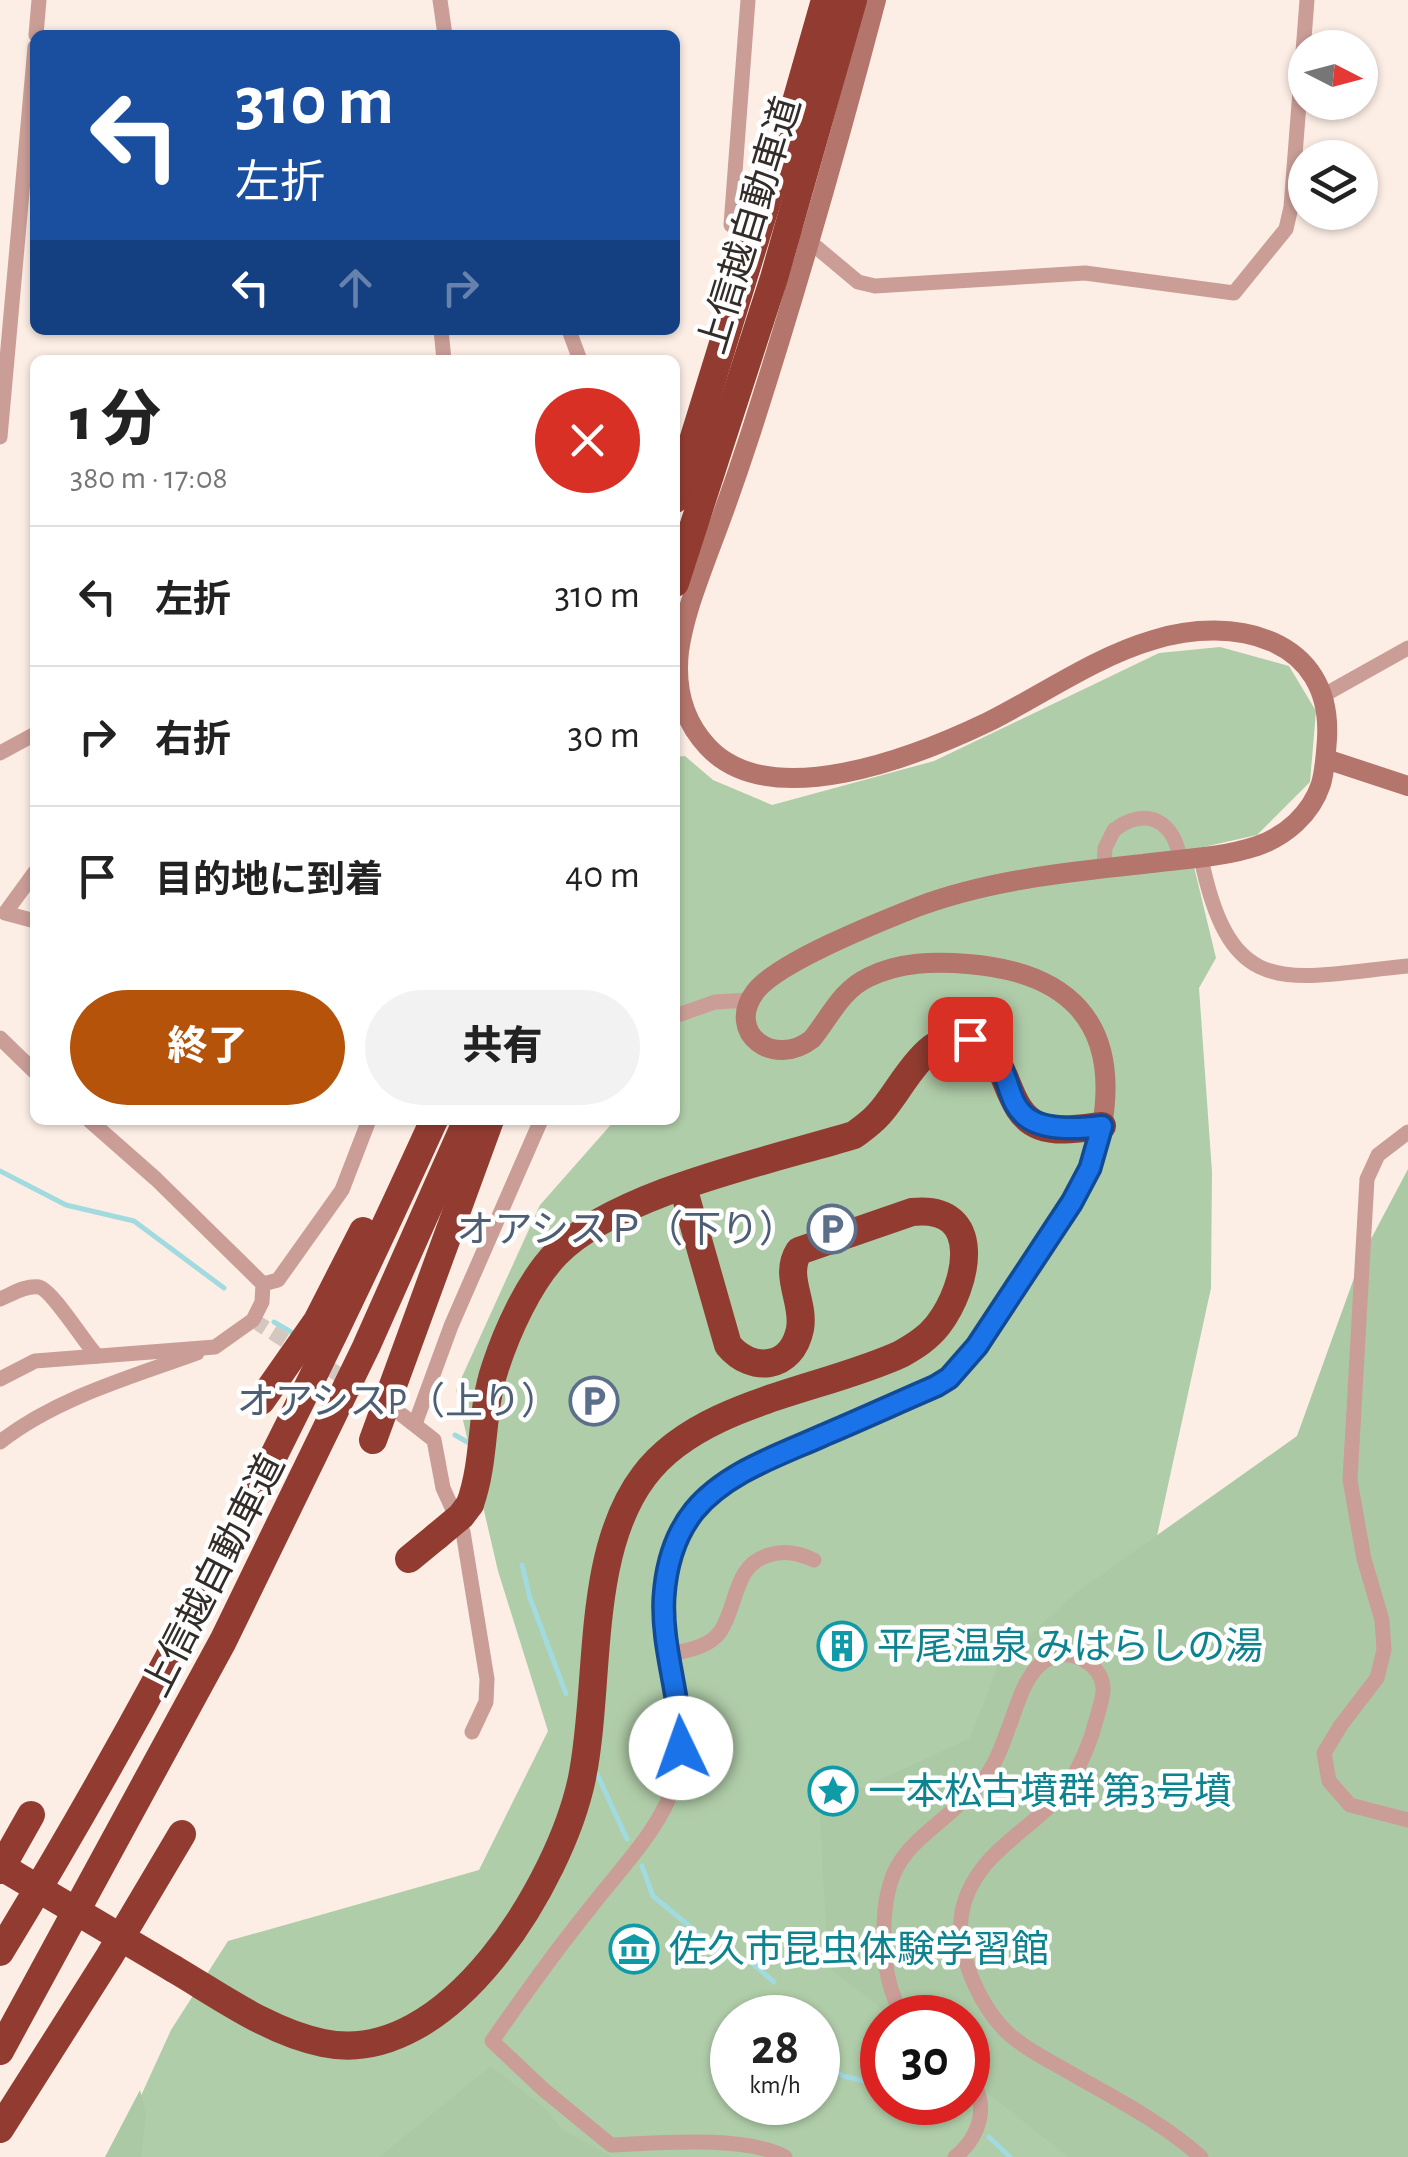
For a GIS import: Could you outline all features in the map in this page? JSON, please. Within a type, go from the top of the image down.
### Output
[{"type":"highway","name":"上信越自動車道","points":[[680,482],[766,207],[825,0]]},
{"type":"highway","name":"上信越自動車道","points":[[680,567],[784,244],[853,0]]},
{"type":"highway","points":[[410,1559],[470,1504],[482,1464],[488,1392],[495,1366],[544,1268],[572,1241],[607,1219],[683,1187],[854,1135],[877,1116],[929,1051],[960,1038],[988,1048],[1016,1104],[1029,1121],[1062,1129],[1102,1126]]},
{"type":"highway","points":[[261,1401],[317,1321],[418,1125]]},
{"type":"highway","name":"上信越自動車道","points":[[0,1952],[183,1631],[260,1483],[432,1125]]},
{"type":"highway","name":"上信越自動車道","points":[[0,2051],[224,1641],[366,1347],[465,1125]]},
{"type":"highway","points":[[373,1440],[488,1125]]},
{"type":"highway","points":[[30,1815],[0,1868],[258,2018],[324,2044],[366,2044],[404,2032],[456,1996],[522,1919],[549,1872],[572,1816],[588,1738],[608,1560],[617,1526],[643,1477],[676,1444],[708,1425],[901,1354],[938,1324],[953,1296],[962,1262],[961,1231],[948,1215],[926,1210],[912,1212],[798,1251],[792,1270],[800,1313],[795,1343],[777,1361],[743,1361],[728,1345],[683,1187]]},
{"type":"highway","points":[[0,2129],[182,1834]]},
{"type":"street","points":[[36,30],[39,0]]},
{"type":"street","points":[[440,0],[444,30]]},
{"type":"street","points":[[748,0],[731,225],[809,241],[858,282],[875,286],[1085,273],[1234,293],[1286,229],[1307,0]]},
{"type":"street","points":[[680,649],[692,600],[750,432],[809,241],[876,0]]},
{"type":"street","points":[[0,438],[30,99]]},
{"type":"street","points":[[680,693],[682,705],[702,741],[722,761],[747,774],[775,779],[809,778],[855,769],[966,732],[1130,648],[1194,632],[1251,634],[1282,646],[1306,666],[1324,695],[1328,715],[1323,779],[1315,797],[1291,828],[1259,846],[998,884],[927,904],[795,963],[764,982],[750,1000],[746,1017],[750,1033],[763,1047],[784,1051],[812,1039],[853,986],[898,966],[955,963],[996,968],[1036,978],[1081,1008],[1099,1039],[1106,1074],[1102,1126],[1090,1168],[1072,1202],[977,1346],[949,1378],[749,1469],[706,1498],[692,1513],[667,1574],[664,1623],[681,1729],[679,1765],[669,1798],[652,1827],[550,1958],[492,2041],[611,2146],[712,2143],[773,2150],[785,2157]]},
{"type":"street","points":[[1324,695],[1408,648]]},
{"type":"street","points":[[0,754],[30,737]]},
{"type":"street","points":[[1326,759],[1408,786]]},
{"type":"street","points":[[1104,868],[1106,848],[1114,830],[1139,820],[1154,820],[1169,828],[1190,858],[1222,929],[1252,964],[1294,976],[1408,966]]},
{"type":"street","points":[[2,919],[30,879]]},
{"type":"street","points":[[2,919],[30,921]]},
{"type":"street","points":[[680,1014],[715,1002],[750,1000]]},
{"type":"street","points":[[0,1038],[30,1067]]},
{"type":"street","points":[[0,1442],[19,1427],[73,1400],[215,1347],[252,1320],[262,1302],[263,1284],[156,1178],[95,1125]]},
{"type":"street","points":[[263,1284],[278,1280],[342,1190],[368,1125]]},
{"type":"street","points":[[472,1732],[486,1702],[487,1680],[463,1532],[442,1488],[434,1440],[409,1420],[539,1125]]},
{"type":"street","points":[[1408,1132],[1378,1155],[1367,1179],[1350,1480],[1364,1560],[1382,1620],[1384,1650],[1377,1678],[1340,1724],[1324,1753],[1329,1780],[1350,1805],[1408,1820]]},
{"type":"street","points":[[0,1299],[28,1288],[44,1288],[97,1356]]},
{"type":"street","points":[[0,1378],[35,1361],[215,1347]]},
{"type":"street","points":[[671,1654],[705,1645],[719,1633],[744,1570],[761,1557],[780,1552],[814,1560]]},
{"type":"street","points":[[891,1995],[884,1957],[884,1903],[892,1870],[923,1835],[980,1785],[993,1766],[1024,1686],[1036,1668],[1053,1656],[1073,1656],[1087,1661],[1096,1670],[1103,1688],[1088,1747],[1054,1802],[986,1863],[966,1892],[960,1922],[966,1958],[981,1995]]},
{"type":"street","points":[[990,2009],[1010,2035],[1152,2118],[1201,2157]]},
{"type":"street","points":[[955,2157],[969,2146],[980,2125]]},
{"type":"green space","points":[[1220,647],[1289,666],[1316,711],[1310,782],[1257,835],[1190,850],[1216,958],[1199,988],[1212,1172],[1211,1288],[1150,1568],[1408,2157],[113,2157],[171,2030],[228,1941],[479,1870],[548,1731],[498,1571],[456,1390],[540,1205],[611,1125],[680,1125],[680,756],[685,756],[713,780],[772,805],[934,761],[1159,653]]},
{"type":"green space","points":[[1408,1169],[1408,2157],[1068,2157],[990,2095],[990,1995],[864,1995],[828,1967],[820,1816],[854,1792],[970,1738],[998,1665],[1074,1594],[1297,1436],[1362,1256]]},
{"type":"green space","points":[[491,2066],[545,2108],[563,2130],[613,2157],[379,2157]]},
{"type":"green space","points":[[140,2090],[146,2114],[141,2157],[105,2157]]},
{"type":"waterway","points":[[0,1171],[66,1205],[134,1221],[224,1288]]},
{"type":"waterway","points":[[274,1322],[291,1332]]},
{"type":"waterway","points":[[455,1435],[469,1443]]},
{"type":"waterway","points":[[522,1565],[530,1598],[566,1694]]},
{"type":"waterway","points":[[597,1774],[627,1839]]},
{"type":"waterway","points":[[642,1866],[653,1896],[722,1953]]},
{"type":"waterway","points":[[754,1965],[774,1982]]},
{"type":"waterway","points":[[840,2074],[860,2080]]},
{"type":"waterway","points":[[989,2137],[1010,2157]]},
{"type":"tunnel","points":[[253,1320],[388,1406]]},
{"type":"place","name":"オアシスＰ（下り）","points":[[832,1229]]},
{"type":"place","name":"オアシスP（上り）","points":[[594,1401]]},
{"type":"place","name":"平尾温泉 みはらしの湯","points":[[842,1646]]},
{"type":"place","name":"一本松古墳群 第3号墳","points":[[833,1791]]},
{"type":"place","name":"佐久市昆虫体験学習館","points":[[634,1949]]},
{"type":"route","points":[[681,1748],[680,1708],[664,1623],[664,1598],[674,1551],[692,1513],[706,1498],[749,1469],[949,1378],[977,1346],[1072,1202],[1090,1168],[1102,1126],[1062,1129],[1029,1121],[1016,1104],[988,1048],[970,1039]]}]
